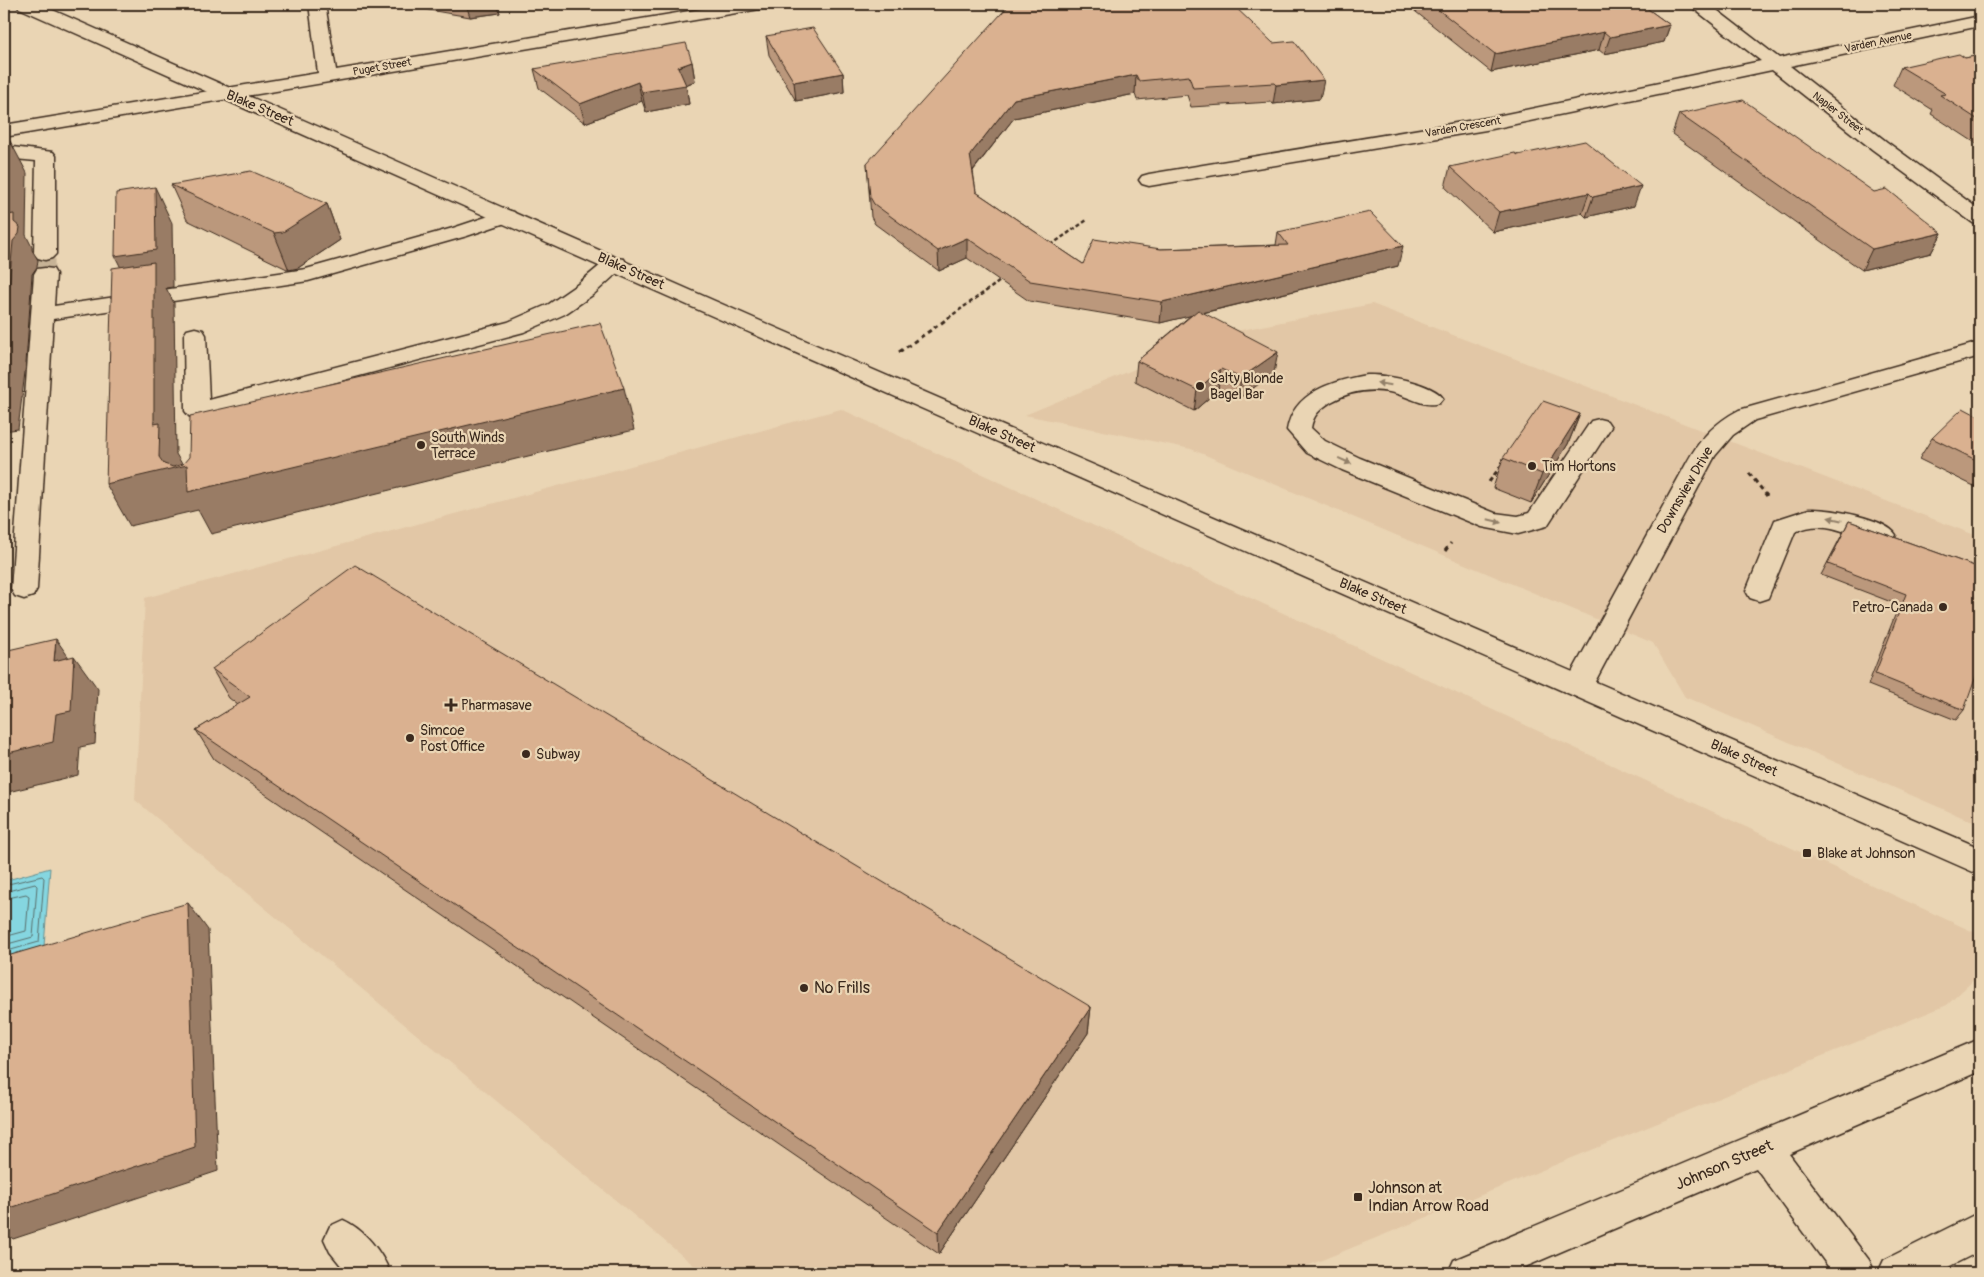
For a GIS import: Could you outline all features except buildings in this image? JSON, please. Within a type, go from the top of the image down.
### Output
[{"type":"street","name":"Blake Street","points":[[24,4],[998,433],[1579,685],[1980,862]]},
{"type":"street","points":[[317,4],[328,76]]},
{"type":"street","name":"Puget Street","points":[[4,131],[760,4]]},
{"type":"street","name":"Napier Street","points":[[1699,4],[1880,146],[1980,219]]},
{"type":"street","name":"Varden Avenue","points":[[1776,64],[1980,21]]},
{"type":"street","name":"Varden Crescent","points":[[1149,180],[1492,122],[1776,64]]},
{"type":"street","points":[[4,152],[46,156],[45,264],[24,588]]},
{"type":"street","points":[[42,314],[308,274],[460,232],[507,216]]},
{"type":"street","points":[[195,335],[197,421],[516,327],[557,309],[586,289],[616,264]]},
{"type":"street","name":"Downsview Drive","points":[[1579,685],[1707,447],[1724,428],[1747,415],[1980,349]]},
{"type":"street","points":[[1431,398],[1399,386],[1375,382],[1353,385],[1316,401],[1302,415],[1299,430],[1316,448],[1351,464],[1491,521],[1518,526],[1538,520],[1599,427]]},
{"type":"street","points":[[1759,591],[1784,526],[1795,521],[1820,516],[1848,522],[1901,541]]},
{"type":"street","name":"Johnson Street","points":[[1467,1273],[1980,1055]]},
{"type":"street","points":[[1763,1148],[1856,1273]]},
{"type":"street","points":[[1898,1273],[1980,1231]]},
{"type":"street","points":[[343,1239],[371,1273]]},
{"type":"path","points":[[1048,247],[1087,220]]},
{"type":"path","points":[[898,353],[1008,275]]},
{"type":"path","points":[[1484,489],[1506,458]]},
{"type":"path","points":[[1748,474],[1773,502]]},
{"type":"shaded area","points":[[1372,304],[1980,537],[1980,825],[1685,697],[1653,643],[1191,449],[1025,415],[1216,335]]},
{"type":"shaded area","points":[[841,409],[1980,935],[1980,974],[1947,1005],[1290,1273],[703,1273],[135,800],[145,598]]},
{"type":"water","points":[[50,868],[44,946],[4,957],[4,881]]},
{"type":"tunnel","points":[[45,254],[45,274]]},
{"type":"place","name":"Salty Blonde Bagel Bar","points":[[1200,386]]},
{"type":"place","name":"South Winds Terrace","points":[[421,445]]},
{"type":"place","name":"Tim Hortons","points":[[1532,466]]},
{"type":"place","name":"Petro-Canada","points":[[1943,607]]},
{"type":"place","name":"Pharmasave","points":[[451,705]]},
{"type":"place","name":"Simcoe Post Office","points":[[410,738]]},
{"type":"place","name":"Subway","points":[[526,754]]},
{"type":"place","name":"Blake at Johnson","points":[[1807,853]]},
{"type":"place","name":"No Frills","points":[[804,988]]},
{"type":"place","name":"Johnson at Indian Arrow Road","points":[[1358,1197]]}]
